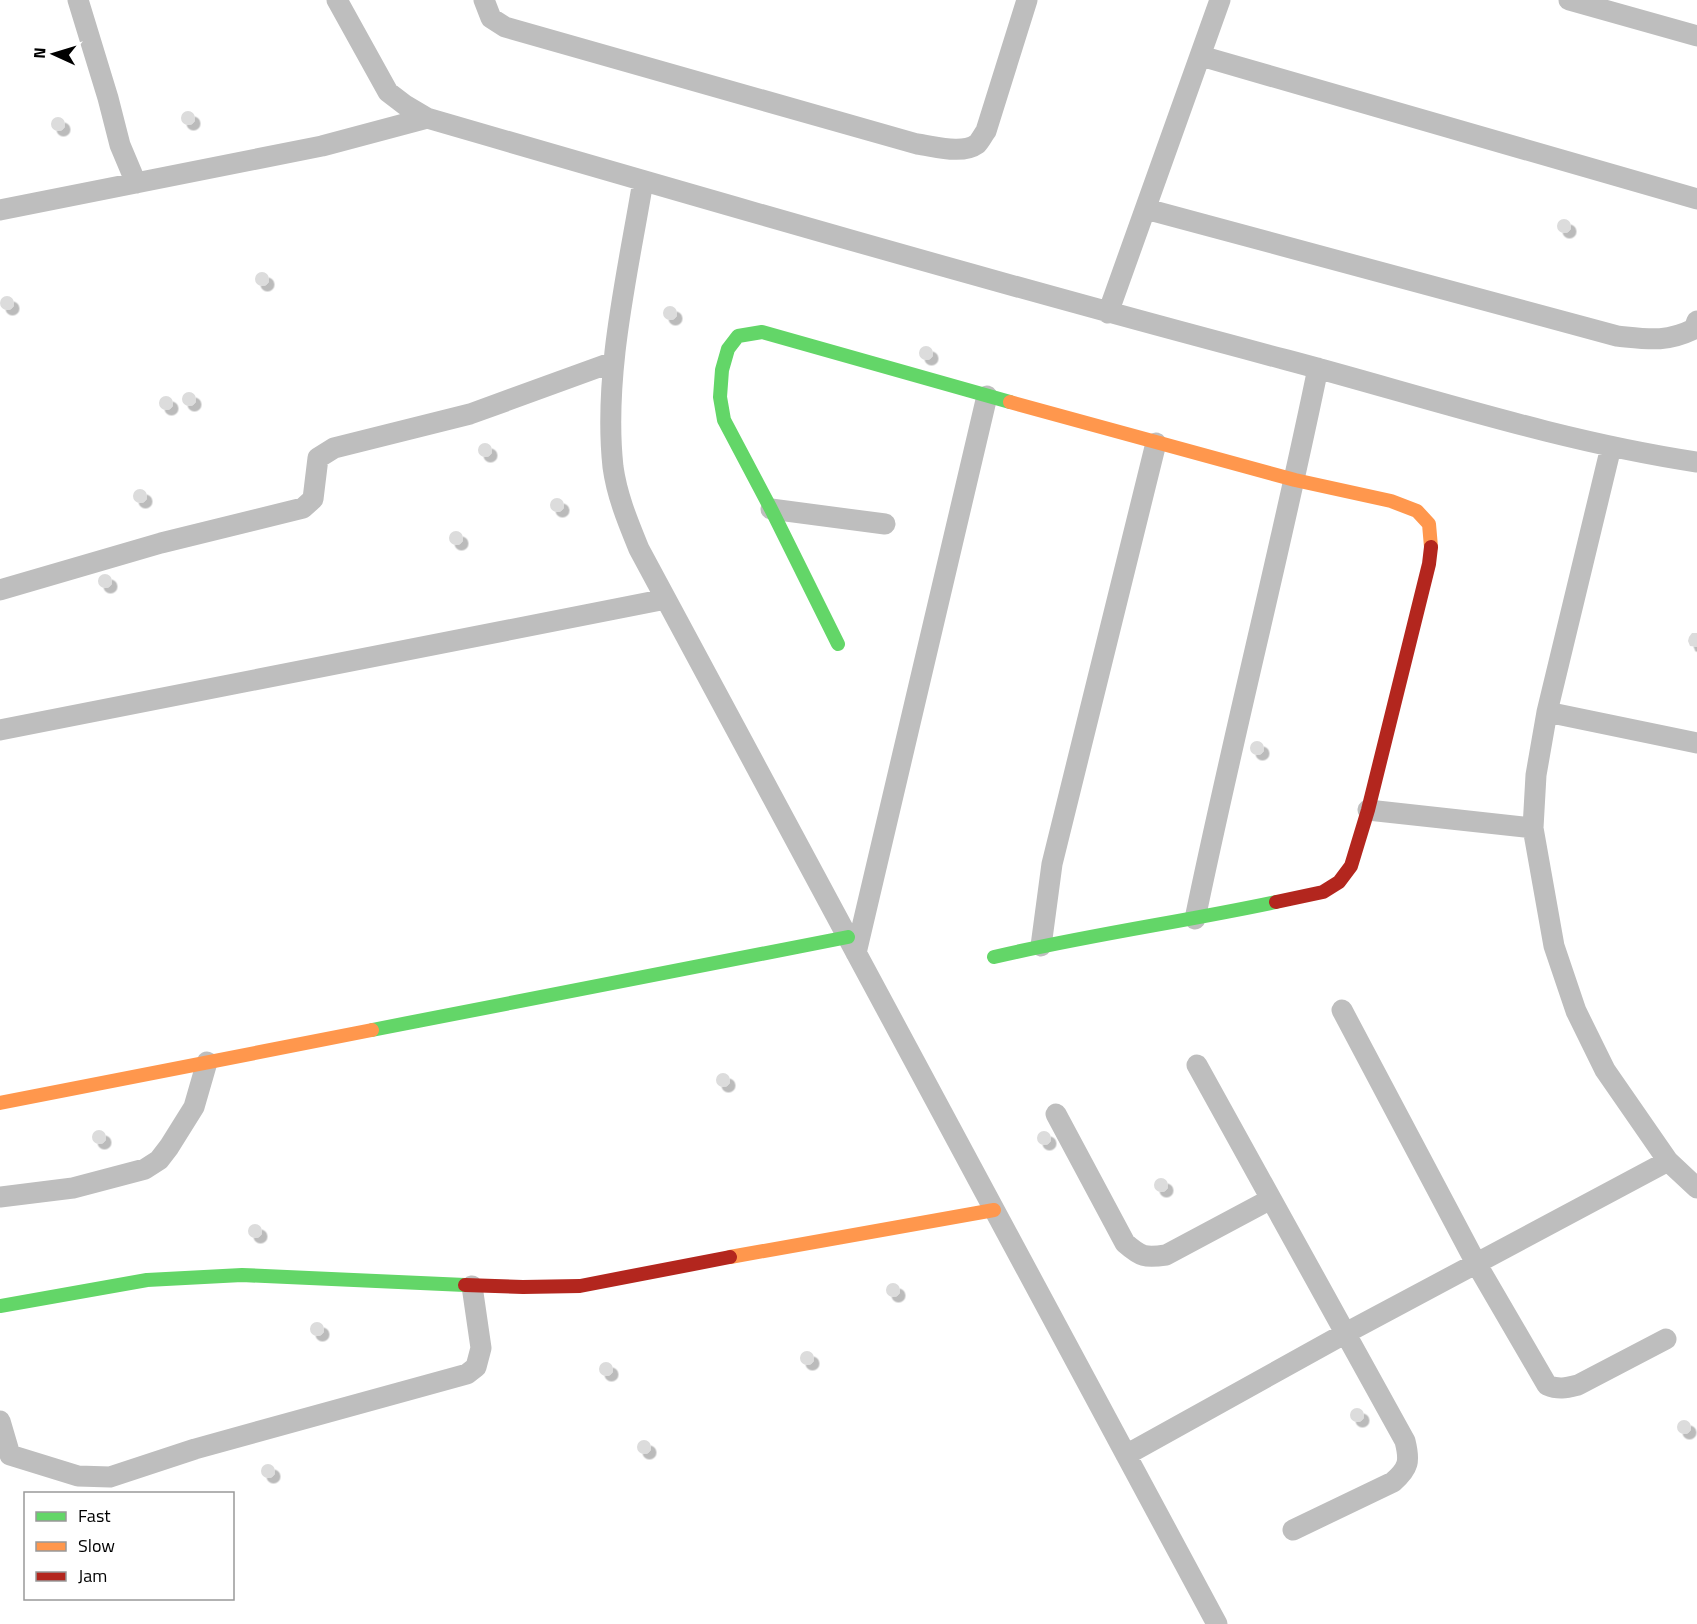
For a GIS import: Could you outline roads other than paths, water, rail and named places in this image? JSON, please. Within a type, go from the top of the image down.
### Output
[{"type":"street","points":[[78,0],[120,145],[136,183]]},
{"type":"street","points":[[337,0],[388,92],[427,118],[1108,313],[1318,368],[1502,420],[1611,447],[1697,462]]},
{"type":"street","points":[[484,0],[490,18],[505,27],[917,144],[949,149],[978,144],[986,131],[1021,1]]},
{"type":"street","points":[[1108,313],[1220,0]]},
{"type":"street","points":[[1569,0],[1697,36]]},
{"type":"street","points":[[1201,56],[1697,199]]},
{"type":"street","points":[[0,210],[322,146],[427,118]]},
{"type":"street","points":[[642,181],[613,362],[610,416],[614,468],[622,506],[639,549],[1218,1624]]},
{"type":"street","points":[[1146,209],[1617,336],[1652,340],[1677,338],[1694,329],[1697,321]]},
{"type":"street","points":[[838,644],[724,420],[720,397],[722,370],[728,349],[738,336],[762,332],[1156,443],[1295,480],[1391,501],[1417,511],[1429,524],[1431,543],[1429,564],[1368,810],[1351,866],[1339,882],[1323,892],[994,957]]},
{"type":"street","points":[[0,590],[161,543],[303,508],[313,499],[318,458],[334,448],[470,414],[613,362]]},
{"type":"street","points":[[1195,919],[1236,729],[1295,480],[1318,368]]},
{"type":"street","points":[[852,945],[987,396]]},
{"type":"street","points":[[1041,946],[1052,864],[1156,443]]},
{"type":"street","points":[[1611,447],[1547,712],[1536,775],[1533,828],[1554,946],[1576,1011],[1605,1070],[1668,1161],[1697,1188]]},
{"type":"street","points":[[771,509],[885,524]]},
{"type":"street","points":[[0,730],[666,598]]},
{"type":"street","points":[[1547,712],[1697,743]]},
{"type":"street","points":[[1368,810],[1533,828]]},
{"type":"street","points":[[0,1103],[207,1062],[852,945]]},
{"type":"street","points":[[1342,1010],[1476,1263],[1547,1385],[1557,1389],[1578,1385],[1666,1339]]},
{"type":"street","points":[[0,1197],[73,1188],[145,1169],[159,1160],[194,1107],[207,1062]]},
{"type":"street","points":[[1197,1065],[1405,1441],[1408,1457],[1404,1472],[1393,1482],[1293,1530]]},
{"type":"street","points":[[1056,1114],[1125,1243],[1138,1254],[1149,1257],[1166,1255],[1271,1199]]},
{"type":"street","points":[[1126,1455],[1344,1334],[1668,1161]]},
{"type":"street","points":[[0,1306],[147,1280],[242,1275],[472,1286],[580,1286],[759,1251],[994,1210]]},
{"type":"street","points":[[0,1421],[5,1456],[78,1476],[110,1477],[195,1449],[467,1374],[476,1367],[482,1348],[472,1286]]}]
